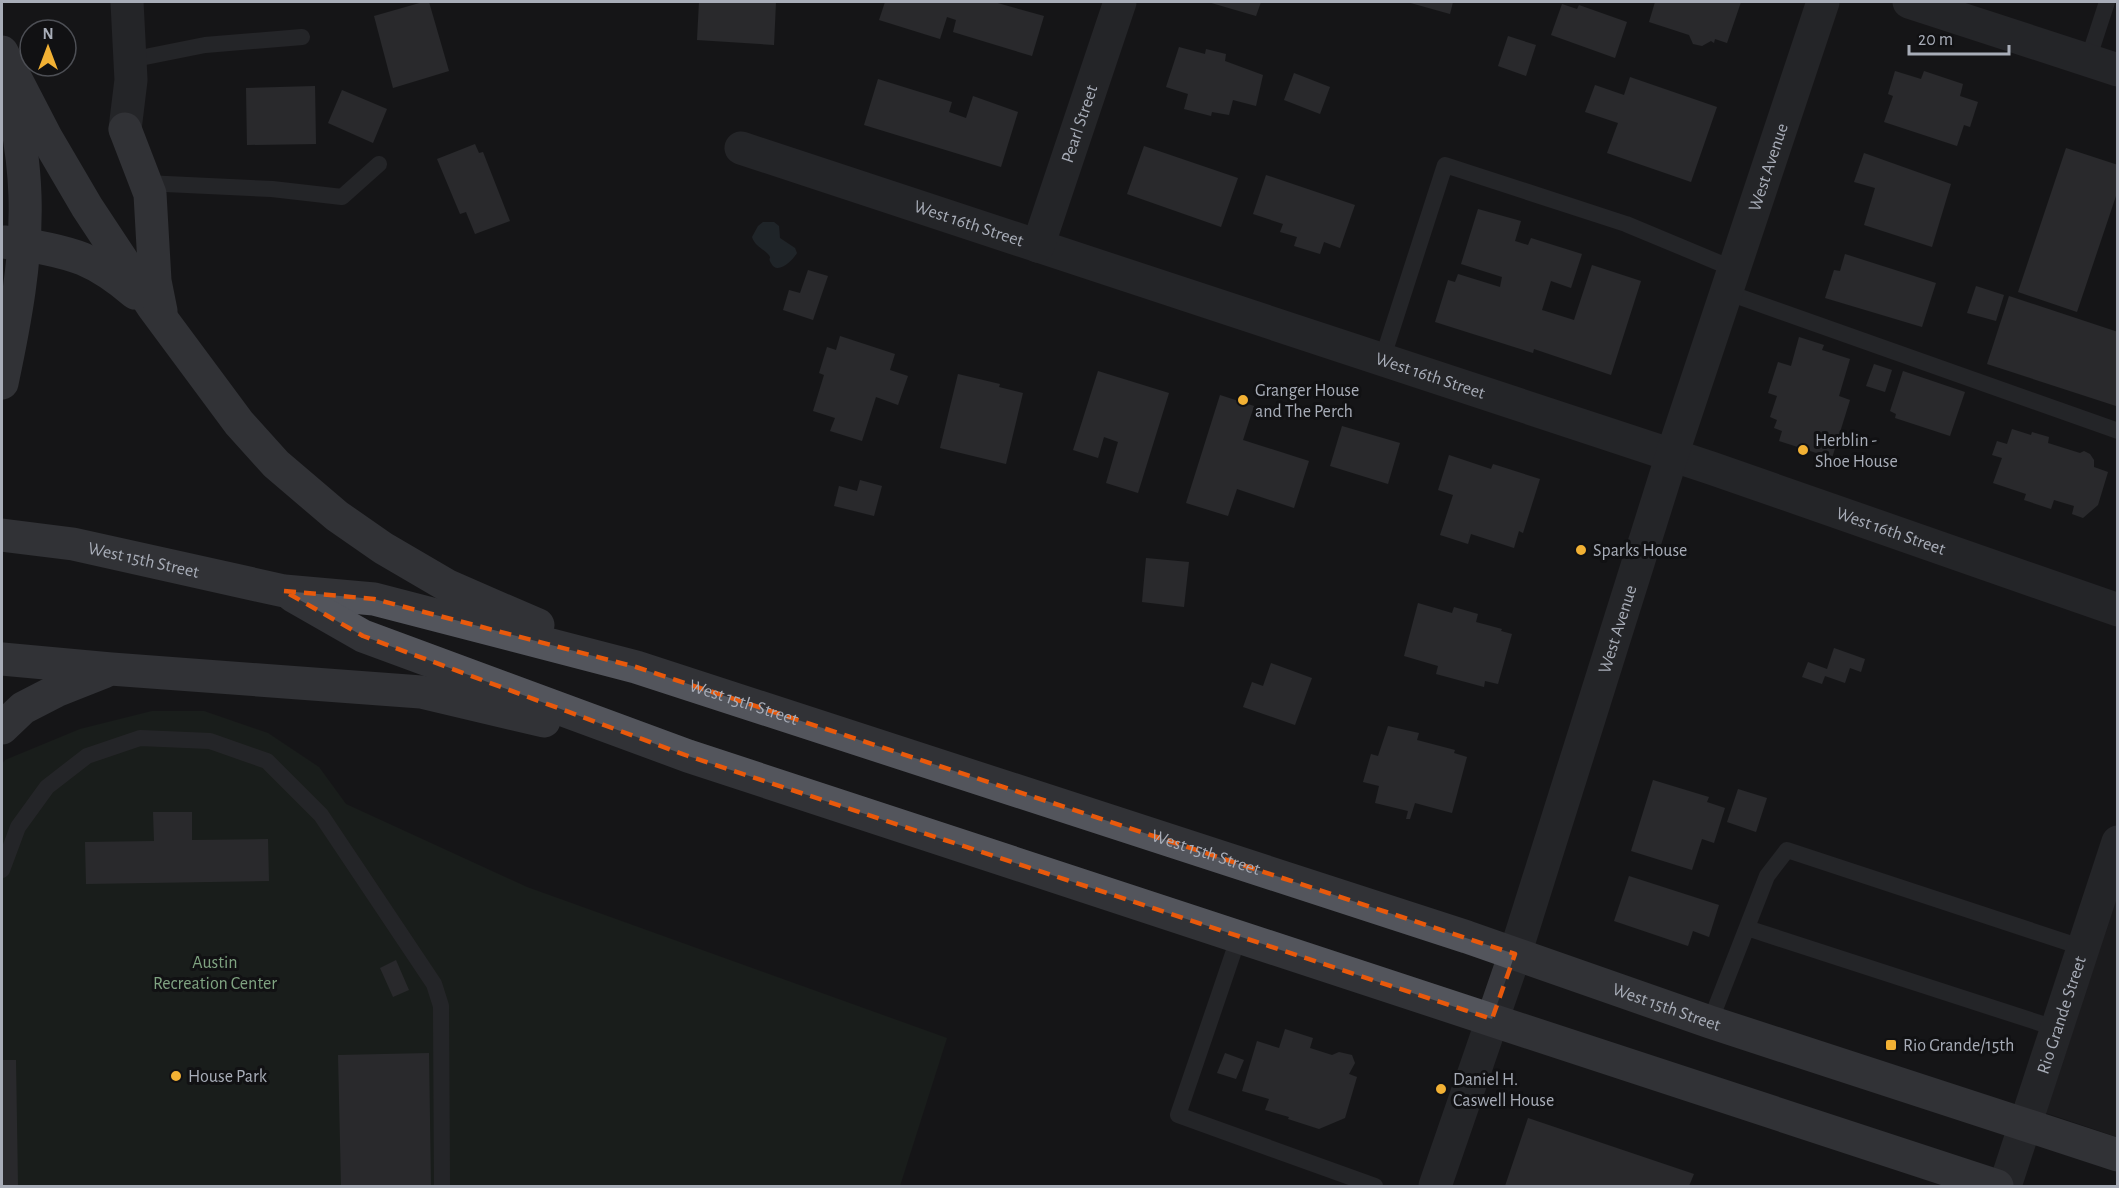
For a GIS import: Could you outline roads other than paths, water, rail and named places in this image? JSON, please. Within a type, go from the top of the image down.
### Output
[{"type":"main road","points":[[2,51],[46,137],[84,202],[158,313],[240,423],[276,464],[338,516],[383,548],[448,586],[636,667]]},
{"type":"main road","points":[[2,59],[19,139],[25,195],[13,243],[11,340],[2,383]]},
{"type":"main road","points":[[125,129],[150,194],[154,281],[158,313]]},
{"type":"main road","points":[[13,243],[84,260],[117,278],[158,313]]},
{"type":"main road","name":"West 15th Street","points":[[2,535],[73,544],[284,591],[374,599],[636,667],[1515,954],[1710,1022],[2118,1155]]},
{"type":"main road","name":"West 15th Street","points":[[284,591],[363,636],[688,756],[1997,1186]]},
{"type":"main road","points":[[2,659],[421,692],[688,756]]},
{"type":"main road","points":[[2,728],[23,708],[39,699],[111,669]]},
{"type":"street","points":[[125,129],[131,80],[127,2]]},
{"type":"street","name":"Pearl Street","points":[[1038,246],[1120,2]]},
{"type":"street","name":"West Avenue","points":[[1435,1186],[1515,954],[1672,455],[1823,2]]},
{"type":"street","points":[[1909,2],[2103,65]]},
{"type":"street","name":"West 16th Street","points":[[741,148],[1672,455],[2118,609]]},
{"type":"street","name":"Rio Grande Street","points":[[2005,1186],[2118,842]]},
{"type":"lane","points":[[2103,65],[2107,2]]},
{"type":"lane","points":[[130,60],[205,45],[302,37]]},
{"type":"lane","points":[[145,183],[272,189],[342,197],[379,164]]},
{"type":"lane","points":[[1382,360],[1445,165],[1626,224],[1690,250],[1730,280],[2118,431]]},
{"type":"lane","points":[[2,870],[18,827],[47,787],[87,756],[140,738],[210,741],[267,761],[321,815],[434,984],[441,1006],[442,1186]]},
{"type":"lane","points":[[1710,1022],[1767,876],[1787,850],[2084,948]]},
{"type":"lane","points":[[1747,928],[2058,1029]]},
{"type":"lane","points":[[1239,936],[1178,1115],[1375,1186]]},
{"type":"place","name":"Granger House and The Perch","points":[[1243,400]]},
{"type":"place","name":"Herblin - Shoe House","points":[[1803,450]]},
{"type":"place","name":"Sparks House","points":[[1581,550]]},
{"type":"place","name":"Rio Grande/15th","points":[[1891,1045]]},
{"type":"place","name":"House Park","points":[[176,1076]]},
{"type":"place","name":"Daniel H. Caswell House","points":[[1441,1089]]},
{"type":"park label","name":"Austin Recreation Center","points":[[215,972]]}]
